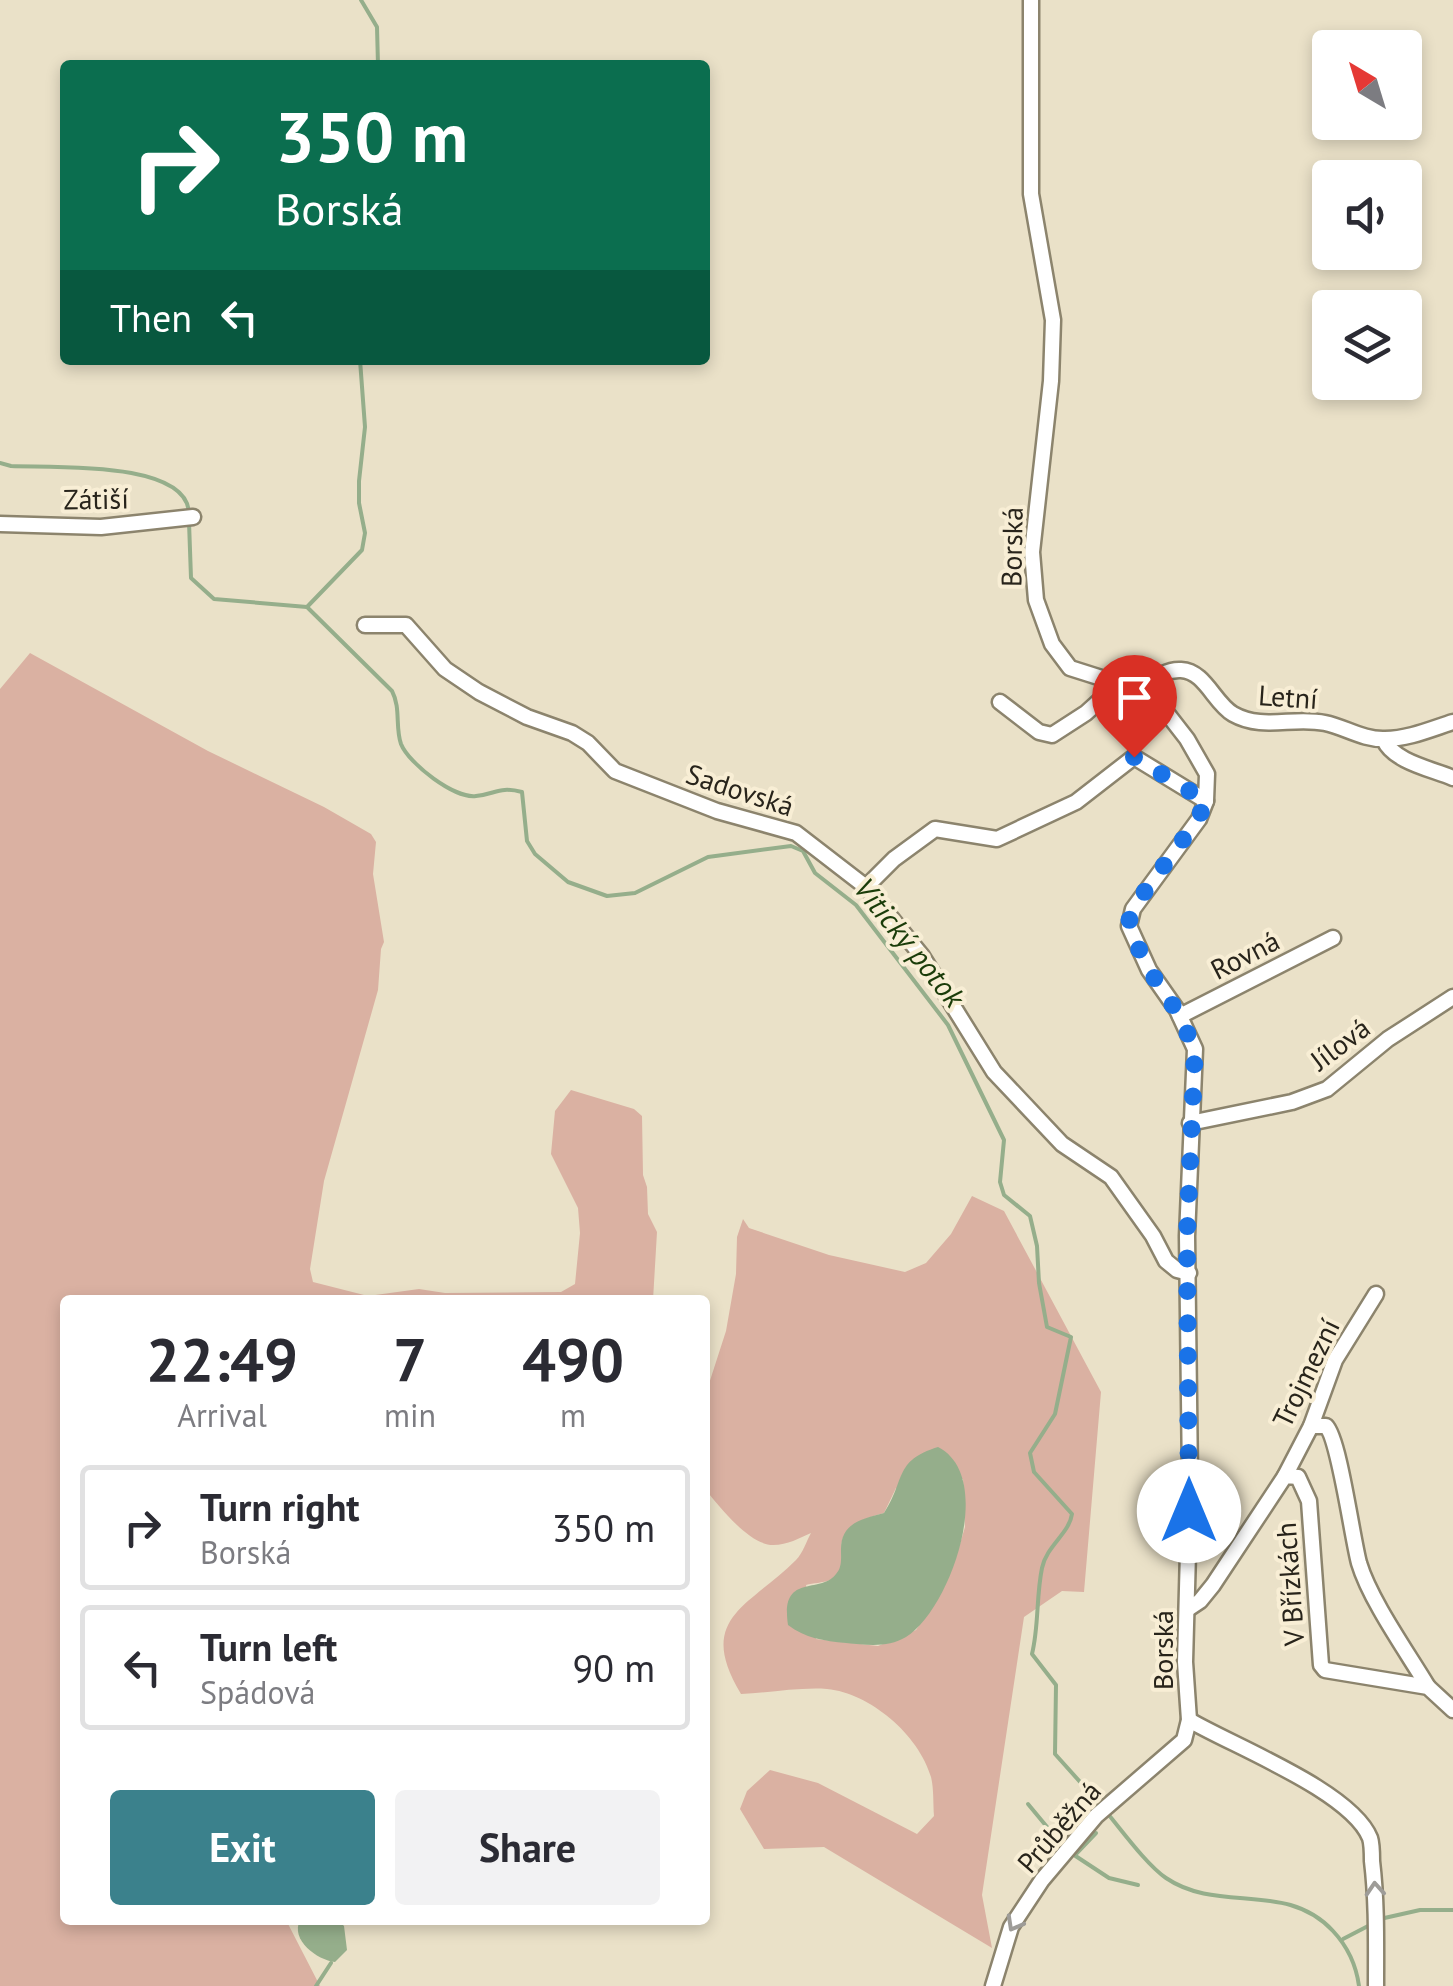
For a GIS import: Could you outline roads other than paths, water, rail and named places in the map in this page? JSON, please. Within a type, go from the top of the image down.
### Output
[{"type":"street","name":"Borská","points":[[1031,0],[1031,194],[1052,320],[1050,381],[1032,552],[1036,600],[1052,644],[1070,668],[1140,689]]},
{"type":"street","name":"Zátiší","points":[[0,524],[101,527],[190,517]]},
{"type":"street","name":"Sadovská","points":[[366,626],[406,625],[445,669],[527,717],[572,733],[588,743],[615,771],[717,810],[796,833],[866,888],[922,956],[994,1072],[1062,1144],[1110,1177],[1153,1236],[1166,1261],[1189,1273]]},
{"type":"street","name":"Letní","points":[[1140,689],[1165,672],[1184,670],[1198,676],[1228,712],[1246,720],[1269,724],[1325,722],[1384,740]]},
{"type":"street","points":[[1000,702],[1039,732],[1052,736],[1118,684]]},
{"type":"street","points":[[866,888],[894,859],[935,829],[997,839],[1076,802],[1134,757],[1206,801],[1207,774],[1187,739],[1152,694],[1140,689]]},
{"type":"street","points":[[1453,722],[1384,740],[1388,750],[1453,778]]},
{"type":"street","name":"Borská","points":[[1206,801],[1198,819],[1132,909],[1128,926],[1195,1049],[1190,1123],[1185,1662],[1189,1720],[1284,1768],[1344,1806],[1370,1837],[1376,1892],[1376,1986]]},
{"type":"street","name":"Rovná","points":[[1180,1016],[1333,938]]},
{"type":"street","name":"Jílová","points":[[1190,1123],[1292,1102],[1327,1089],[1388,1040],[1453,997]]},
{"type":"street","name":"Trojmezní","points":[[1285,1476],[1311,1426],[1335,1360],[1376,1294]]},
{"type":"street","points":[[1311,1426],[1326,1426],[1333,1434],[1364,1576],[1428,1687],[1453,1710]]},
{"type":"street","name":"V Břízkách","points":[[1188,1608],[1213,1585],[1285,1476],[1298,1477],[1309,1501],[1324,1670],[1428,1687]]},
{"type":"street","name":"Průběžná","points":[[993,1986],[1010,1928],[1042,1880],[1096,1816],[1184,1740],[1189,1720]]},
{"type":"waterway","points":[[361,0],[377,27],[378,60]]},
{"type":"waterway","points":[[307,607],[362,550],[365,533],[359,481],[365,427],[360,365]]},
{"type":"waterway","name":"Vitický potok","points":[[0,463],[142,475],[166,484],[182,496],[189,513]]},
{"type":"waterway","name":"Vitický potok","points":[[189,522],[191,578],[214,599],[307,607],[392,691],[401,744],[413,761],[445,786],[467,795],[503,790],[522,792],[527,841],[535,854],[568,882],[607,896],[635,893],[708,857],[791,846],[803,851],[815,873],[856,905],[948,1025],[1004,1140],[1000,1182],[1004,1195],[1030,1216],[1047,1327],[1071,1337],[1055,1414],[1030,1453],[1034,1472],[1072,1514],[1042,1568],[1032,1654],[1056,1685],[1055,1754],[1099,1803]]},
{"type":"waterway","points":[[1028,1804],[1062,1845]]},
{"type":"waterway","name":"Vitický potok","points":[[1108,1814],[1151,1865],[1186,1889],[1273,1901],[1315,1916],[1347,1950],[1359,1986]]},
{"type":"waterway","points":[[1075,1855],[1096,1833]]},
{"type":"waterway","points":[[1071,1853],[1109,1878],[1138,1885]]},
{"type":"waterway","points":[[1380,1919],[1420,1910],[1453,1910]]},
{"type":"waterway","points":[[1343,1939],[1370,1925]]},
{"type":"waterway","points":[[316,1986],[331,1963]]}]
